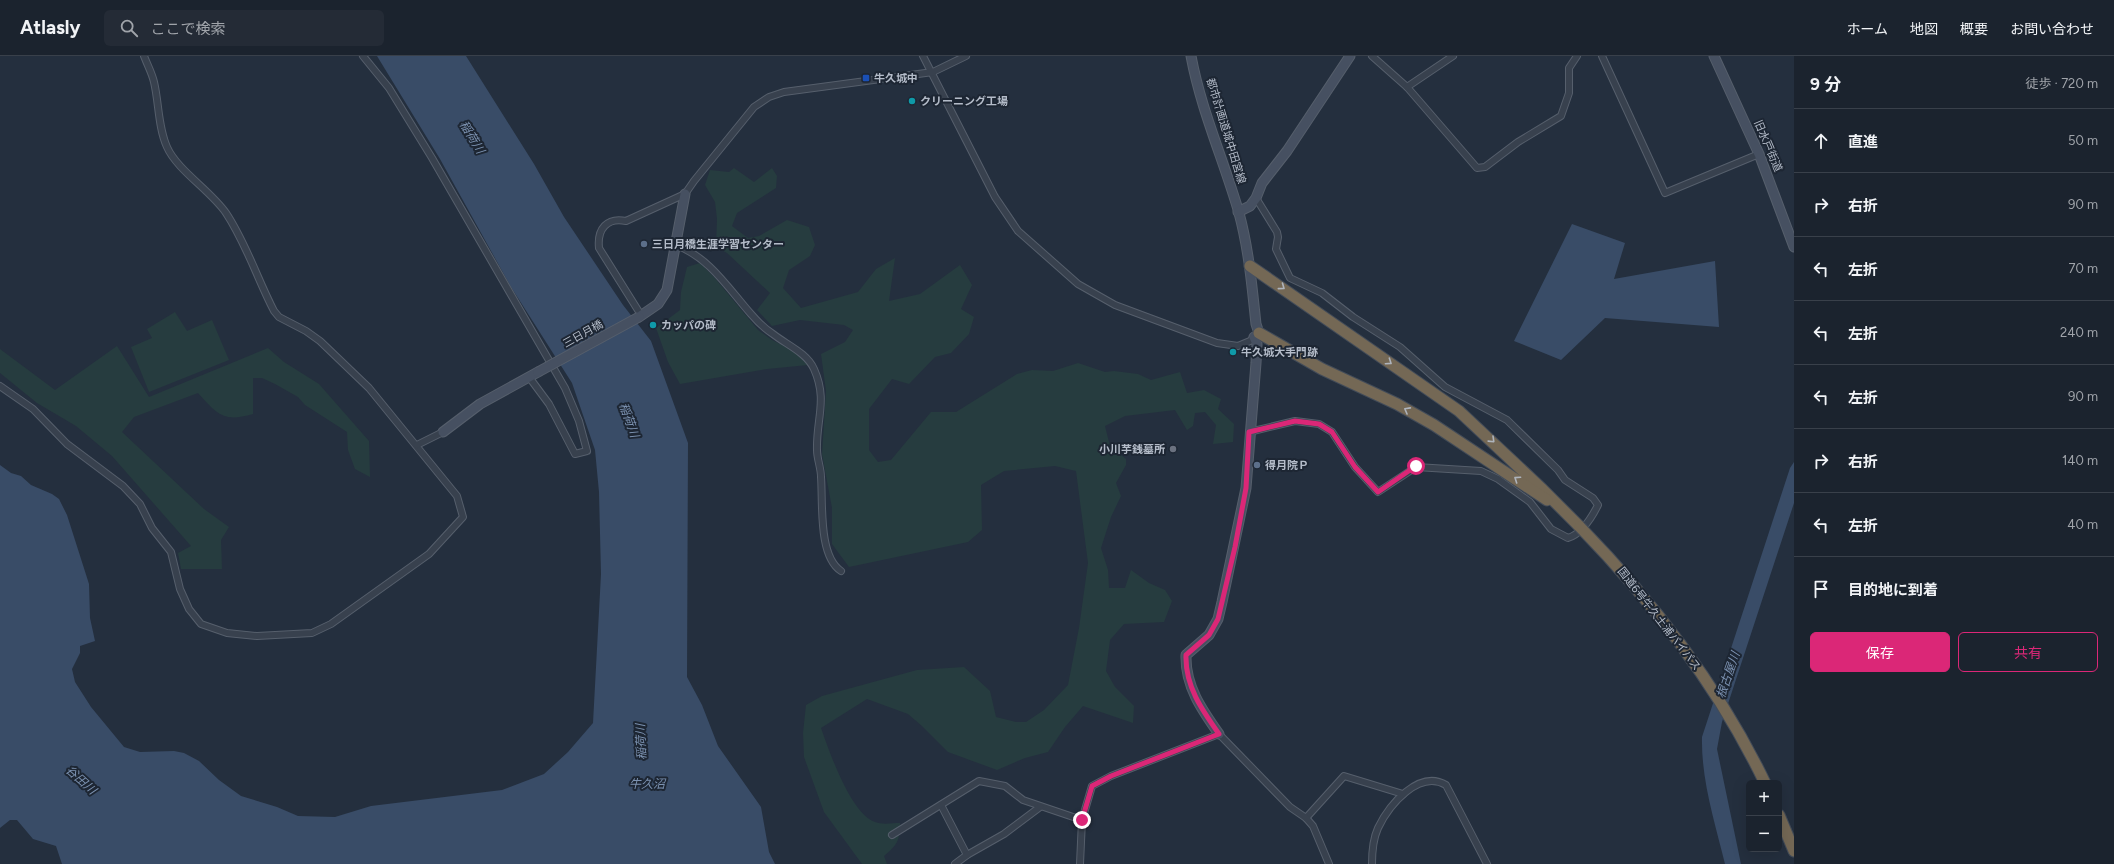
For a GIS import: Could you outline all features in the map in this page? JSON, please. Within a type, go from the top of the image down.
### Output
[{"type":"highway","points":[[1250,266],[1459,411],[1541,488],[1561,510]]},
{"type":"highway","points":[[1256,335],[1322,369],[1397,404],[1434,425],[1561,510]]},
{"type":"highway","name":"国道6号牛久土浦バイパス","points":[[1561,510],[1580,527],[1635,586],[1681,644],[1729,716],[1763,780]]},
{"type":"highway","points":[[1779,816],[1794,851]]},
{"type":"street","points":[[0,386],[33,410],[67,444],[123,486],[136,500],[148,517],[152,528],[171,552],[180,589],[189,609],[201,624],[227,633],[258,636],[312,633],[331,624],[429,554],[463,516],[457,496],[370,388],[320,341],[306,331],[279,317],[274,311],[242,239],[225,211],[197,180],[184,170],[167,148],[160,123],[154,81],[144,56]]},
{"type":"street","points":[[364,56],[389,88],[565,388],[579,421],[588,451],[575,454],[549,404],[529,377]]},
{"type":"street","points":[[923,56],[933,72],[995,197],[1018,231],[1078,284],[1115,305],[1217,343],[1238,346],[1256,335]]},
{"type":"street","points":[[640,316],[599,248],[598,238],[607,224],[617,219],[626,221],[685,194],[749,112],[769,97],[784,92],[933,72],[966,56]]},
{"type":"street","name":"都市計画道城中田宮線","points":[[1191,56],[1212,136],[1238,212],[1250,266],[1257,344],[1249,432],[1246,488],[1235,547],[1218,619],[1209,635],[1186,655],[1186,667],[1190,686],[1200,706],[1219,734]]},
{"type":"street","points":[[1238,212],[1250,206],[1256,198],[1262,183],[1291,145],[1350,56]]},
{"type":"street","points":[[1372,56],[1407,87],[1477,168],[1485,167],[1518,142],[1561,116],[1569,93],[1569,68],[1577,56]]},
{"type":"street","points":[[1407,87],[1453,56]]},
{"type":"street","points":[[1602,56],[1665,193],[1759,154]]},
{"type":"street","name":"旧水戸街道","points":[[1714,56],[1759,154],[1794,247]]},
{"type":"street","name":"三日月橋","points":[[442,432],[480,404],[640,316],[658,304],[668,290],[685,194]]},
{"type":"street","points":[[1249,432],[1295,421],[1319,424],[1332,432],[1355,467],[1378,492],[1416,466],[1481,471],[1498,479],[1530,502],[1551,529],[1568,538],[1572,537],[1591,518],[1598,505],[1593,498],[1565,480],[1558,470],[1507,420],[1445,387],[1400,347],[1353,317],[1322,293],[1290,278],[1276,249],[1278,237],[1277,232],[1256,198]]},
{"type":"street","points":[[676,245],[687,249],[706,262],[725,282],[752,315],[772,333],[805,356],[814,368],[821,390],[822,406],[817,449],[821,472],[825,542],[831,560],[841,572]]},
{"type":"street","points":[[417,445],[442,432]]},
{"type":"street","points":[[1080,864],[1082,820],[1092,786],[1111,776],[1219,734],[1290,807],[1306,818],[1313,826],[1321,840],[1329,864]]},
{"type":"street","points":[[1306,818],[1344,776],[1403,794]]},
{"type":"street","points":[[1372,864],[1374,841],[1386,813],[1403,794],[1427,781],[1438,780],[1446,785],[1487,864]]},
{"type":"street","points":[[892,835],[979,781],[1005,786],[1023,800],[1082,820]]},
{"type":"street","points":[[940,805],[967,854]]},
{"type":"street","points":[[955,864],[967,854],[1004,834],[1040,807]]},
{"type":"green space","points":[[734,168],[754,182],[772,168],[777,176],[776,188],[737,213],[732,226],[748,238],[759,236],[787,220],[809,227],[815,245],[810,256],[789,270],[783,288],[801,308],[858,292],[876,269],[895,258],[889,301],[920,294],[960,265],[972,285],[961,309],[974,317],[969,334],[951,353],[935,357],[909,384],[892,379],[869,409],[869,450],[878,462],[891,460],[931,412],[956,412],[1017,374],[1032,370],[1053,371],[1078,363],[1105,372],[1114,371],[1138,374],[1151,380],[1180,372],[1187,393],[1204,390],[1221,399],[1218,409],[1234,424],[1233,442],[1213,444],[1216,425],[1205,412],[1195,413],[1193,426],[1187,430],[1175,410],[1125,416],[1105,426],[1110,446],[1126,459],[1126,465],[1116,483],[1121,496],[1111,517],[1101,548],[1108,570],[1109,588],[1125,588],[1131,570],[1149,583],[1165,590],[1172,601],[1164,622],[1124,624],[1110,640],[1106,671],[1115,687],[1134,706],[1133,723],[1083,706],[1065,727],[1048,752],[1025,758],[997,770],[948,752],[908,714],[867,699],[821,728],[835,766],[849,795],[866,817],[878,823],[900,823],[897,842],[884,856],[887,864],[862,864],[824,812],[804,757],[803,733],[806,705],[822,696],[917,670],[964,667],[990,691],[996,717],[1016,722],[1026,722],[1044,710],[1068,685],[1079,628],[1088,563],[1076,471],[1055,466],[1004,471],[981,485],[982,530],[968,542],[849,567],[832,544],[832,508],[822,454],[826,391],[821,354],[845,342],[853,330],[844,325],[800,320],[772,326],[757,310],[770,293],[727,253],[716,247],[717,219],[715,202],[705,185],[710,170],[729,172]]},
{"type":"green space","points":[[700,263],[714,277],[758,330],[772,340],[792,350],[808,365],[767,369],[680,384],[668,362],[656,328],[680,310],[681,292],[687,267]]},
{"type":"green space","points":[[175,312],[187,331],[212,320],[229,360],[149,392],[131,347],[152,338],[147,329]]},
{"type":"green space","points":[[117,346],[149,397],[268,348],[284,362],[319,384],[369,441],[370,477],[355,469],[348,450],[347,432],[305,405],[298,397],[262,378],[253,378],[253,414],[243,417],[227,417],[221,415],[198,393],[134,417],[122,432],[204,509],[229,527],[221,540],[222,569],[181,569],[178,553],[191,546],[112,456],[76,426],[37,403],[0,373],[0,349],[55,390]]},
{"type":"water","name":"牛久沼","points":[[377,56],[466,56],[534,164],[564,217],[623,305],[651,341],[688,443],[687,677],[702,705],[718,746],[761,807],[769,852],[775,864],[62,864],[56,846],[33,839],[17,820],[10,820],[0,828],[0,465],[11,473],[21,476],[31,485],[52,494],[59,499],[67,515],[89,584],[90,618],[95,641],[80,646],[80,653],[72,669],[75,682],[91,707],[124,747],[140,752],[174,751],[184,753],[199,761],[219,780],[241,796],[277,807],[298,816],[335,817],[371,806],[502,790],[544,774],[568,752],[593,723],[601,574],[599,492],[595,450],[572,383],[511,287],[440,159]]},
{"type":"water","points":[[1572,224],[1625,243],[1614,279],[1715,261],[1719,327],[1605,318],[1561,360],[1514,341]]},
{"type":"water","name":"根古屋川","points":[[1794,462],[1794,503],[1722,722],[1717,749],[1741,864],[1725,864],[1706,785],[1702,753],[1702,737],[1790,468]]},
{"type":"place","name":"牛久城中","points":[[866,78]]},
{"type":"place","name":"クリーニング工場","points":[[912,101]]},
{"type":"place","name":"三日月橋生涯学習センター","points":[[644,244]]},
{"type":"place","name":"カッパの碑","points":[[653,325]]},
{"type":"place","name":"牛久城大手門跡","points":[[1233,352]]},
{"type":"place","name":"小川芋銭墓所","points":[[1173,449]]},
{"type":"place","name":"得月院Ｐ","points":[[1257,465]]},
{"type":"route","points":[[1082,820],[1092,786],[1111,776],[1219,734],[1200,706],[1190,686],[1186,667],[1186,655],[1209,635],[1218,619],[1235,547],[1246,488],[1249,432],[1295,421],[1319,424],[1332,432],[1355,467],[1378,492],[1416,466]]},
{"type":"water label","name":"稲荷川","points":[[472,137]]},
{"type":"water label","name":"稲荷川","points":[[629,420]]},
{"type":"water label","name":"稲荷川","points":[[641,742]]},
{"type":"water label","name":"谷田川","points":[[81,780]]}]
